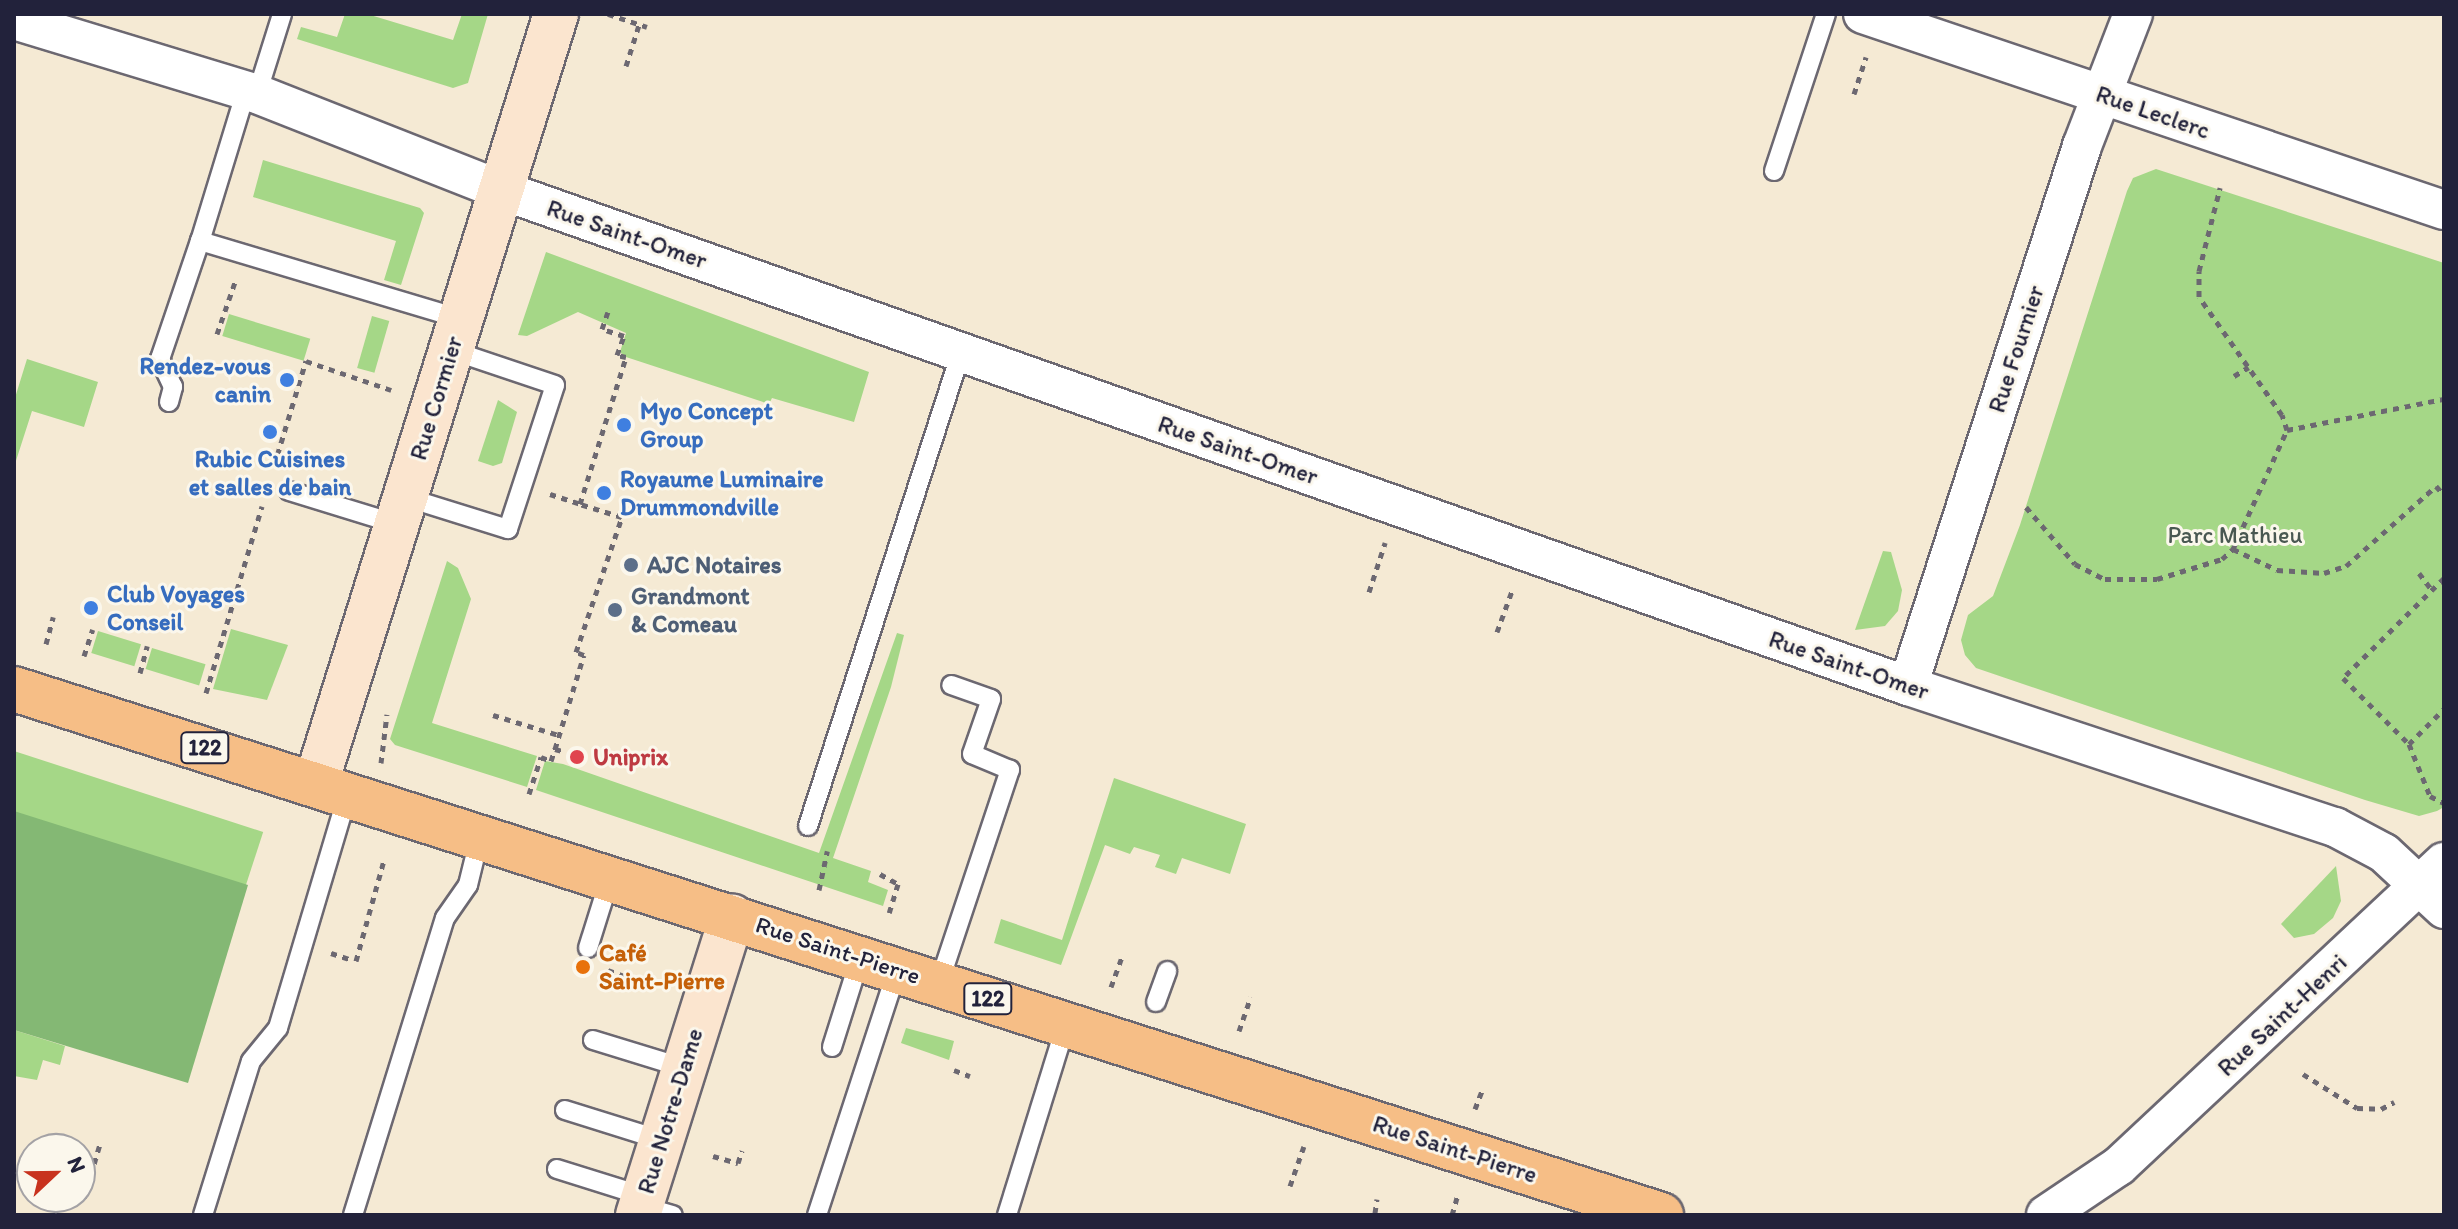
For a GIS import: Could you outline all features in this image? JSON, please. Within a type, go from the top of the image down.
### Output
[{"type":"main road","name":"Rue Saint-Pierre","points":[[14,689],[732,916],[1647,1213]]},
{"type":"street","name":"Rue Cormier","points":[[332,788],[401,510],[556,14]]},
{"type":"street","name":"Rue Fournier","points":[[1908,686],[2101,94],[2133,14]]},
{"type":"street","name":"Rue Saint-Omer","points":[[14,20],[76,26],[501,190],[1908,686],[2335,827],[2436,886]]},
{"type":"street","name":"Rue Leclerc","points":[[1865,32],[2101,94],[2444,210]]},
{"type":"street","name":"Rue Saint-Henri","points":[[2046,1215],[2119,1166],[2436,886]]},
{"type":"street","name":"Rue Notre-Dame","points":[[649,1208],[661,1140],[732,916]]},
{"type":"street","name":"Rue Saint-Henri","points":[[2084,1215],[2119,1166]]},
{"type":"lane","points":[[169,402],[173,387],[160,359],[251,93],[282,14]]},
{"type":"lane","points":[[1774,171],[1826,14]]},
{"type":"lane","points":[[200,241],[456,334],[555,385],[508,529],[289,491]]},
{"type":"lane","points":[[808,826],[961,351]]},
{"type":"lane","points":[[939,983],[1010,770],[972,754],[991,699],[951,685]]},
{"type":"lane","points":[[203,1215],[251,1061],[278,1028],[332,788]]},
{"type":"lane","points":[[353,1215],[445,918],[468,885],[480,836]]},
{"type":"lane","points":[[588,948],[610,877]]},
{"type":"lane","points":[[832,1047],[878,964]]},
{"type":"lane","points":[[817,1215],[878,964]]},
{"type":"lane","points":[[1156,1002],[1167,971]]},
{"type":"lane","points":[[1007,1215],[1066,1024]]},
{"type":"lane","points":[[593,1040],[684,1068]]},
{"type":"lane","points":[[565,1110],[661,1140]]},
{"type":"lane","points":[[557,1169],[649,1208]]},
{"type":"path","points":[[608,14],[647,27]]},
{"type":"path","points":[[626,66],[639,25]]},
{"type":"path","points":[[1854,94],[1865,32]]},
{"type":"path","points":[[2220,188],[2199,271],[2199,297],[2249,367],[2287,430]]},
{"type":"path","points":[[529,794],[541,757],[551,761],[584,655],[576,652],[622,517],[580,504],[626,357],[617,355],[624,336],[602,329],[608,312]]},
{"type":"path","points":[[217,334],[224,313]]},
{"type":"path","points":[[298,385],[306,361],[391,390]]},
{"type":"path","points":[[2234,376],[2249,367]]},
{"type":"path","points":[[2287,430],[2444,399]]},
{"type":"path","points":[[2026,507],[2075,564],[2105,579],[2157,579],[2222,559],[2233,549],[2287,430]]},
{"type":"path","points":[[2233,549],[2277,570],[2324,573],[2346,566],[2436,486],[2444,495]]},
{"type":"path","points":[[1369,592],[1397,506]]},
{"type":"path","points":[[2419,573],[2432,590]]},
{"type":"path","points":[[2444,578],[2343,678],[2409,744],[2430,796],[2444,803]]},
{"type":"path","points":[[601,579],[611,582]]},
{"type":"path","points":[[46,644],[53,617]]},
{"type":"path","points":[[206,693],[227,622]]},
{"type":"path","points":[[84,656],[93,629]]},
{"type":"path","points":[[140,673],[147,646]]},
{"type":"path","points":[[2409,744],[2444,709]]},
{"type":"path","points":[[493,715],[559,735]]},
{"type":"path","points":[[555,749],[566,752]]},
{"type":"path","points":[[345,957],[354,960],[384,860]]},
{"type":"path","points":[[880,874],[898,884],[889,913]]},
{"type":"path","points":[[1111,987],[1122,956]]},
{"type":"path","points":[[1239,1031],[1251,997]]},
{"type":"path","points":[[954,1070],[970,1076]]},
{"type":"path","points":[[2303,1074],[2357,1108],[2381,1109],[2394,1102]]},
{"type":"path","points":[[1475,1111],[1482,1091]]},
{"type":"path","points":[[96,1158],[100,1144]]},
{"type":"path","points":[[1290,1186],[1304,1146]]},
{"type":"path","points":[[713,1156],[738,1163],[742,1151]]},
{"type":"path","points":[[1452,1215],[1458,1194]]},
{"type":"path","points":[[1375,1213],[1377,1199]]},
{"type":"green space","points":[[345,14],[367,14],[453,40],[462,14],[488,14],[468,83],[453,88],[297,39],[301,27],[337,37]]},
{"type":"green space","points":[[263,160],[420,208],[424,213],[401,285],[384,280],[396,241],[253,197]]},
{"type":"green space","name":"Parc Mathieu","points":[[2156,169],[2444,263],[2444,807],[2437,811],[2419,816],[2365,800],[1976,668],[1965,655],[1961,640],[1968,615],[1993,596],[2020,525],[2127,191],[2133,178]]},
{"type":"green space","points":[[546,252],[869,372],[854,422],[772,398],[769,404],[626,357],[620,352],[626,333],[578,312],[527,336],[518,335]]},
{"type":"green space","points":[[229,314],[310,339],[304,361],[222,336]]},
{"type":"green space","points":[[372,316],[389,321],[374,373],[357,368]]},
{"type":"green space","points":[[27,359],[98,382],[84,427],[32,411],[14,467],[14,401]]},
{"type":"green space","points":[[498,400],[517,412],[502,463],[493,466],[478,461]]},
{"type":"green space","points":[[1883,551],[1891,552],[1902,590],[1898,611],[1885,626],[1855,630]]},
{"type":"green space","points":[[447,561],[458,568],[471,599],[432,723],[537,756],[527,787],[395,745],[390,739]]},
{"type":"green space","points":[[231,629],[288,645],[267,700],[213,689]]},
{"type":"green space","points":[[98,631],[141,644],[134,666],[91,653]]},
{"type":"green space","points":[[897,633],[904,635],[891,687],[833,858],[871,871],[868,882],[888,890],[883,906],[536,790],[545,761],[563,764],[819,853]]},
{"type":"green space","points":[[152,648],[206,664],[199,685],[146,669]]},
{"type":"green space","points":[[14,751],[263,832],[245,889],[14,814]]},
{"type":"green space","points":[[1114,778],[1246,824],[1230,874],[1182,858],[1176,874],[1155,867],[1160,855],[1134,847],[1130,854],[1105,845],[1061,965],[994,943],[1001,919],[1062,940]]},
{"type":"green space","points":[[14,811],[248,885],[188,1083],[14,1030]]},
{"type":"green space","points":[[2336,866],[2341,901],[2333,918],[2314,934],[2294,938],[2281,924]]},
{"type":"green space","points":[[906,1028],[954,1041],[949,1060],[901,1043]]},
{"type":"green space","points":[[14,1030],[65,1046],[60,1065],[43,1060],[37,1080],[14,1076]]},
{"type":"place","name":"Rendez-vous canin","points":[[287,380]]},
{"type":"place","name":"Myo Concept Group","points":[[624,425]]},
{"type":"place","name":"Rubic Cuisines et salles de bain","points":[[270,432]]},
{"type":"place","name":"Royaume Luminaire Drummondville","points":[[604,493]]},
{"type":"place","name":"AJC Notaires","points":[[631,565]]},
{"type":"place","name":"Club Voyages Conseil","points":[[91,608]]},
{"type":"place","name":"Grandmont & Comeau","points":[[615,610]]},
{"type":"place","name":"Uniprix","points":[[577,757]]},
{"type":"place","name":"Café Saint-Pierre","points":[[583,967]]}]
